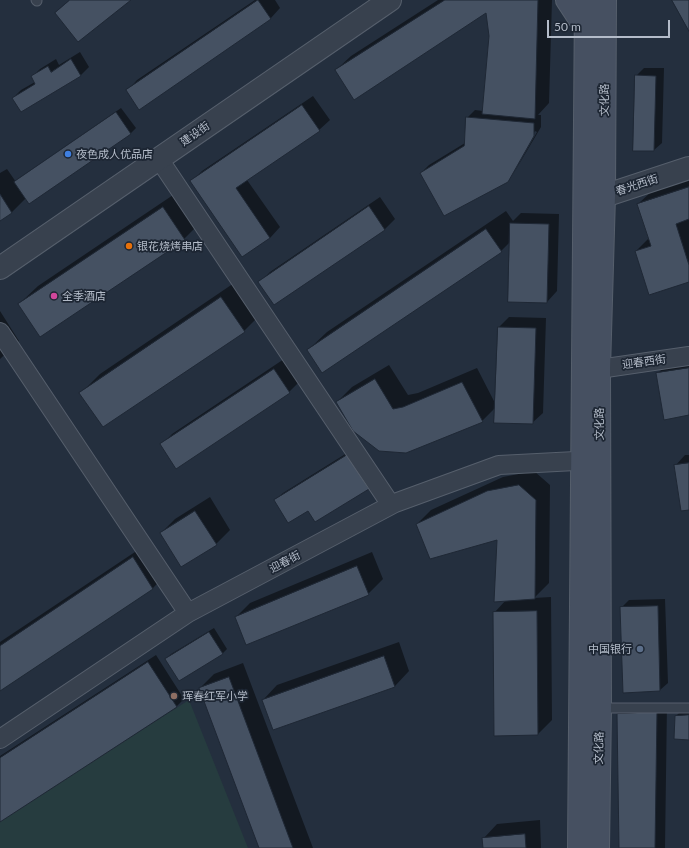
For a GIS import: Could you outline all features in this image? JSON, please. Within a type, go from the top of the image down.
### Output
[{"type":"main road","points":[[567,0],[586,29]]},
{"type":"main road","name":"文化路","points":[[586,0],[600,369],[590,460]]},
{"type":"main road","name":"文化路","points":[[598,848],[591,708],[590,460],[594,197],[605,0]]},
{"type":"main road","name":"文化路","points":[[579,848],[591,708]]},
{"type":"street","name":"建设街","points":[[0,268],[390,0]]},
{"type":"street","points":[[159,159],[391,506]]},
{"type":"street","name":"春光西街","points":[[594,197],[689,168]]},
{"type":"street","points":[[0,332],[188,613]]},
{"type":"street","name":"迎春西街","points":[[600,369],[689,356]]},
{"type":"street","name":"迎春街","points":[[0,739],[188,613],[391,506],[499,465],[590,460]]},
{"type":"lane","points":[[591,708],[689,708]]},
{"type":"green space","points":[[189,700],[248,848],[0,848],[0,819]]},
{"type":"building","points":[[70,0],[131,0],[78,42],[55,13]]},
{"type":"building","points":[[258,0],[271,19],[139,110],[126,90]]},
{"type":"building","points":[[445,0],[538,0],[535,119],[482,114],[489,36],[486,13],[354,100],[335,70]]},
{"type":"building","points":[[672,0],[689,0],[689,31]]},
{"type":"building","points":[[71,59],[81,76],[21,112],[12,98],[35,84],[31,76],[48,66],[51,72]]},
{"type":"building","points":[[635,75],[656,76],[654,151],[633,151]]},
{"type":"building","points":[[302,105],[320,131],[236,188],[270,238],[242,257],[190,181]]},
{"type":"building","points":[[116,112],[131,134],[29,204],[14,182]]},
{"type":"building","points":[[466,117],[534,123],[534,136],[508,182],[444,216],[420,173],[464,146]]},
{"type":"building","points":[[689,187],[689,219],[676,224],[689,265],[689,282],[649,295],[635,251],[651,246],[637,204]]},
{"type":"building","points":[[0,194],[12,213],[0,221]]},
{"type":"building","points":[[369,206],[385,230],[274,305],[258,282]]},
{"type":"building","points":[[163,207],[185,240],[40,337],[18,304]]},
{"type":"building","points":[[510,223],[549,224],[547,303],[508,302]]},
{"type":"building","points":[[486,229],[502,252],[322,373],[307,350]]},
{"type":"building","points":[[221,297],[245,332],[103,427],[79,393]]},
{"type":"building","points":[[498,327],[536,328],[533,424],[494,423]]},
{"type":"building","points":[[689,368],[689,415],[664,420],[656,373]]},
{"type":"building","points":[[274,369],[290,393],[176,469],[160,444]]},
{"type":"building","points":[[375,379],[393,409],[403,407],[462,382],[483,422],[406,453],[379,451],[353,431],[336,402]]},
{"type":"building","points":[[347,455],[369,489],[315,522],[308,511],[288,523],[274,500]]},
{"type":"building","points":[[689,463],[689,510],[681,511],[674,465]]},
{"type":"building","points":[[519,485],[536,500],[535,599],[494,602],[497,540],[430,559],[416,524],[487,491]]},
{"type":"building","points":[[195,511],[217,545],[181,567],[160,533]]},
{"type":"building","points":[[133,557],[153,589],[0,691],[0,646]]},
{"type":"building","points":[[357,566],[369,595],[246,645],[235,617]]},
{"type":"building","name":"中国银行","points":[[658,606],[660,691],[623,693],[620,607]]},
{"type":"building","points":[[537,611],[538,735],[494,736],[493,612]]},
{"type":"building","points":[[209,632],[223,654],[179,681],[165,659]]},
{"type":"building","points":[[384,656],[395,687],[273,730],[262,700]]},
{"type":"building","points":[[148,662],[177,707],[0,822],[0,758]]},
{"type":"building","points":[[229,677],[293,848],[259,848],[199,688]]},
{"type":"building","points":[[657,712],[655,848],[619,848],[617,714]]},
{"type":"building","points":[[689,715],[689,740],[674,739],[675,716]]},
{"type":"building","points":[[525,834],[526,848],[483,848],[482,838]]},
{"type":"place","name":"夜色成人优品店","points":[[68,154]]},
{"type":"place","name":"银花烧烤串店","points":[[129,246]]},
{"type":"place","name":"全季酒店","points":[[54,296]]},
{"type":"place","name":"中国银行","points":[[640,649]]},
{"type":"place","name":"珲春红军小学","points":[[174,696]]}]
